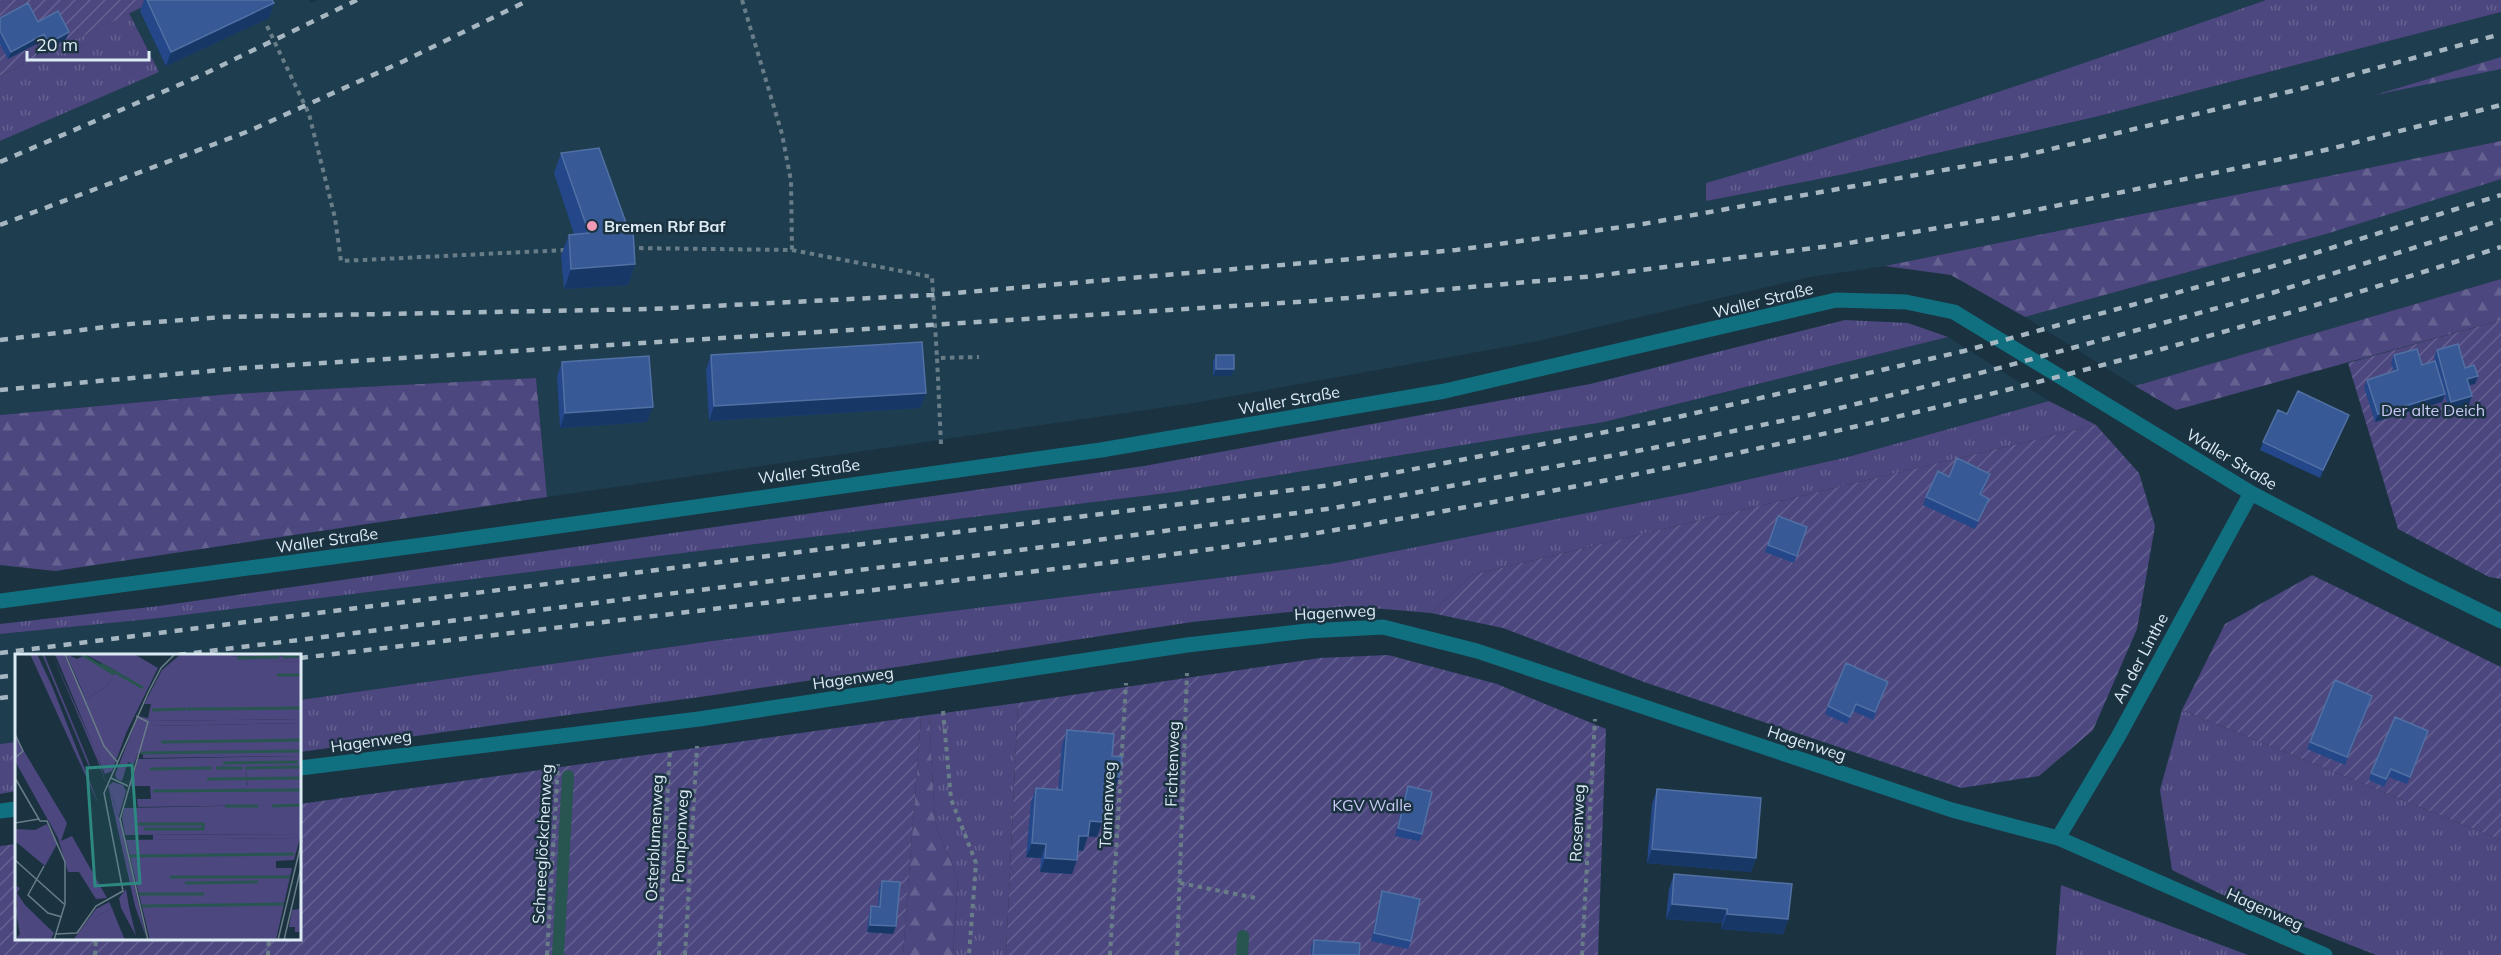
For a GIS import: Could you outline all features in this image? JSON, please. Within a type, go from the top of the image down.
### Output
[{"type":"street","name":"Waller Straße","points":[[0,601],[410,547],[1101,450],[1445,391],[1836,300],[1906,302],[1954,312],[2251,493],[2413,578],[2501,621]]},
{"type":"street","name":"An der Linthe","points":[[2058,838],[2118,737],[2251,493]]},
{"type":"street","name":"Hagenweg","points":[[302,768],[560,734],[699,719],[1127,656],[1187,645],[1307,630],[1383,627],[1477,651],[1952,810],[2058,838],[2325,955]]},
{"type":"street","points":[[0,811],[15,809]]},
{"type":"path","points":[[742,0],[783,134],[791,181],[792,250]]},
{"type":"path","points":[[267,26],[309,114],[335,218],[341,261],[573,250]]},
{"type":"path","points":[[620,249],[792,250],[932,277],[941,443]]},
{"type":"path","points":[[937,358],[979,357]]},
{"type":"path","name":"Fichtenweg","points":[[1177,955],[1187,645]]},
{"type":"path","name":"Tannenweg","points":[[1110,955],[1127,656]]},
{"type":"path","points":[[941,683],[951,800],[976,863],[969,955]]},
{"type":"path","name":"Rosenweg","points":[[1582,955],[1597,692]]},
{"type":"path","name":"Pomponweg","points":[[686,955],[699,719]]},
{"type":"path","name":"Osterblumenweg","points":[[659,955],[672,722]]},
{"type":"path","name":"Schneeglöckchenweg","points":[[547,955],[560,734]]},
{"type":"path","points":[[1180,883],[1256,898]]},
{"type":"path","points":[[95,955],[96,940]]},
{"type":"path","points":[[268,955],[269,940]]},
{"type":"shaded area","points":[[157,0],[309,0],[311,3],[317,0],[2266,0],[1845,144],[1706,183],[1706,201],[1845,174],[2095,117],[2501,12],[2501,141],[1885,266],[1810,277],[1538,341],[1194,403],[547,497],[536,378],[230,394],[0,415],[0,141],[158,72],[129,13]]},
{"type":"shaded area","points":[[2501,177],[2501,279],[2135,386],[2025,317],[2326,234]]},
{"type":"shaded area","points":[[1948,337],[2049,401],[1848,457],[1688,493],[1330,564],[712,641],[302,700],[302,654],[15,654],[15,742],[0,744],[0,634],[160,618],[1175,492],[1604,422]]},
{"type":"green space","points":[[0,0],[157,0],[0,76]]},
{"type":"green space","points":[[2266,0],[2501,0],[2501,12],[2095,117],[1845,174],[1706,201],[1706,183],[1917,119]]},
{"type":"green space","points":[[129,13],[159,72],[0,141],[0,76]]},
{"type":"green space","points":[[2501,57],[2501,69],[2375,95]]},
{"type":"green space","points":[[2501,141],[2501,179],[2326,234],[2025,317],[1951,275],[1885,266]]},
{"type":"green space","points":[[2501,279],[2501,320],[2176,410],[2135,386]]},
{"type":"green space","points":[[1845,320],[1908,323],[1948,337],[1604,422],[1175,492],[160,618],[0,634],[0,624],[159,606],[1144,466],[1590,384]]},
{"type":"green space","name":"Der alte Deich","points":[[2501,320],[2501,579],[2489,577],[2398,529],[2348,363]]},
{"type":"green space","points":[[536,378],[547,497],[55,571],[0,565],[0,415],[230,394]]},
{"type":"green space","points":[[2049,401],[2096,425],[1472,575],[1431,613],[1348,606],[1192,622],[714,695],[302,752],[302,700],[712,641],[1330,564],[1688,493],[1848,457]]},
{"type":"green space","points":[[2096,425],[2139,473],[2155,526],[2137,629],[2093,730],[2039,776],[1961,788],[1644,682],[1503,628],[1431,613],[1472,575]]},
{"type":"green space","points":[[2312,575],[2501,667],[2501,840],[2182,710],[2225,624]]},
{"type":"green space","name":"KGV Walle","points":[[1388,655],[1497,684],[1606,729],[1598,955],[1006,955],[1018,703],[1320,658]]},
{"type":"green space","points":[[1018,703],[1006,955],[953,955],[958,879],[935,823],[929,715]]},
{"type":"green space","points":[[2182,710],[2501,840],[2501,955],[2376,955],[2223,895],[2172,870],[2160,790]]},
{"type":"green space","points":[[929,715],[935,823],[958,879],[953,955],[903,955],[921,716]]},
{"type":"green space","points":[[921,716],[903,955],[0,955],[0,846],[15,844],[15,940],[302,940],[302,804]]},
{"type":"green space","points":[[15,742],[15,791],[0,794],[0,744]]},
{"type":"green space","points":[[2061,885],[2248,955],[2056,955]]},
{"type":"building","points":[[147,0],[272,0],[274,3],[171,52]]},
{"type":"building","points":[[28,3],[38,22],[58,11],[69,32],[49,43],[44,34],[11,52],[0,31],[0,18]]},
{"type":"building","points":[[599,148],[629,231],[633,231],[635,264],[571,269],[569,235],[589,233],[561,153]]},
{"type":"building","points":[[922,342],[926,393],[714,406],[711,355]]},
{"type":"building","points":[[2458,344],[2465,368],[2474,365],[2478,376],[2467,379],[2472,396],[2451,402],[2437,350]]},
{"type":"building","points":[[2417,349],[2422,365],[2435,361],[2445,394],[2378,414],[2367,380],[2398,370],[2394,355]]},
{"type":"building","points":[[1216,355],[1234,355],[1234,369],[1216,369]]},
{"type":"building","points":[[649,356],[653,407],[565,413],[562,362]]},
{"type":"building","points":[[2298,391],[2349,415],[2323,470],[2263,442],[2278,410],[2287,414]]},
{"type":"building","points":[[1957,458],[1990,474],[1980,494],[1989,499],[1978,521],[1926,497],[1938,471],[1949,477]]},
{"type":"building","points":[[1778,516],[1807,527],[1797,556],[1768,545]]},
{"type":"building","points":[[1846,663],[1888,682],[1875,712],[1856,704],[1850,717],[1828,706]]},
{"type":"building","points":[[2335,680],[2372,696],[2347,757],[2310,742]]},
{"type":"building","points":[[2395,717],[2428,731],[2410,777],[2391,769],[2386,779],[2371,773]]},
{"type":"building","points":[[1067,730],[1114,734],[1112,756],[1122,757],[1119,777],[1111,776],[1109,794],[1105,793],[1102,822],[1090,821],[1088,836],[1079,836],[1077,860],[1045,858],[1046,844],[1032,843],[1036,788],[1062,790]]},
{"type":"building","points":[[1408,786],[1432,792],[1422,834],[1398,828]]},
{"type":"building","points":[[1657,789],[1761,798],[1756,858],[1652,849]]},
{"type":"building","points":[[1674,874],[1792,884],[1788,919],[1727,914],[1727,909],[1672,904]]},
{"type":"building","points":[[882,881],[900,882],[896,926],[870,925],[871,906],[880,907]]},
{"type":"building","points":[[1382,891],[1420,899],[1411,941],[1374,933]]},
{"type":"building","points":[[1314,940],[1360,943],[1359,955],[1313,955]]},
{"type":"waterway","points":[[558,955],[568,776]]},
{"type":"waterway","points":[[1242,955],[1243,936]]},
{"type":"railway","points":[[0,162],[202,75],[357,0]]},
{"type":"railway","points":[[0,225],[249,131],[404,61],[529,0]]},
{"type":"railway","points":[[0,340],[130,324],[223,317],[651,309],[932,295],[1456,250],[1643,224],[2022,156],[2304,88],[2501,34]]},
{"type":"railway","points":[[0,390],[242,368],[1314,301],[1595,276],[1837,245],[1997,218],[2330,149],[2501,105]]},
{"type":"railway","points":[[0,653],[1331,485],[1652,423],[1964,351],[2267,268],[2501,195]]},
{"type":"railway","points":[[186,654],[1060,545],[1334,508],[1653,448],[1824,412],[1992,370],[2272,293],[2501,220]]},
{"type":"railway","points":[[302,658],[1169,555],[1341,529],[1488,503],[1634,475],[1926,410],[2215,334],[2501,247]]},
{"type":"railway","points":[[0,677],[15,675]]},
{"type":"railway","points":[[0,698],[15,696]]},
{"type":"place","name":"Bremen Rbf Baf","points":[[592,226]]}]
